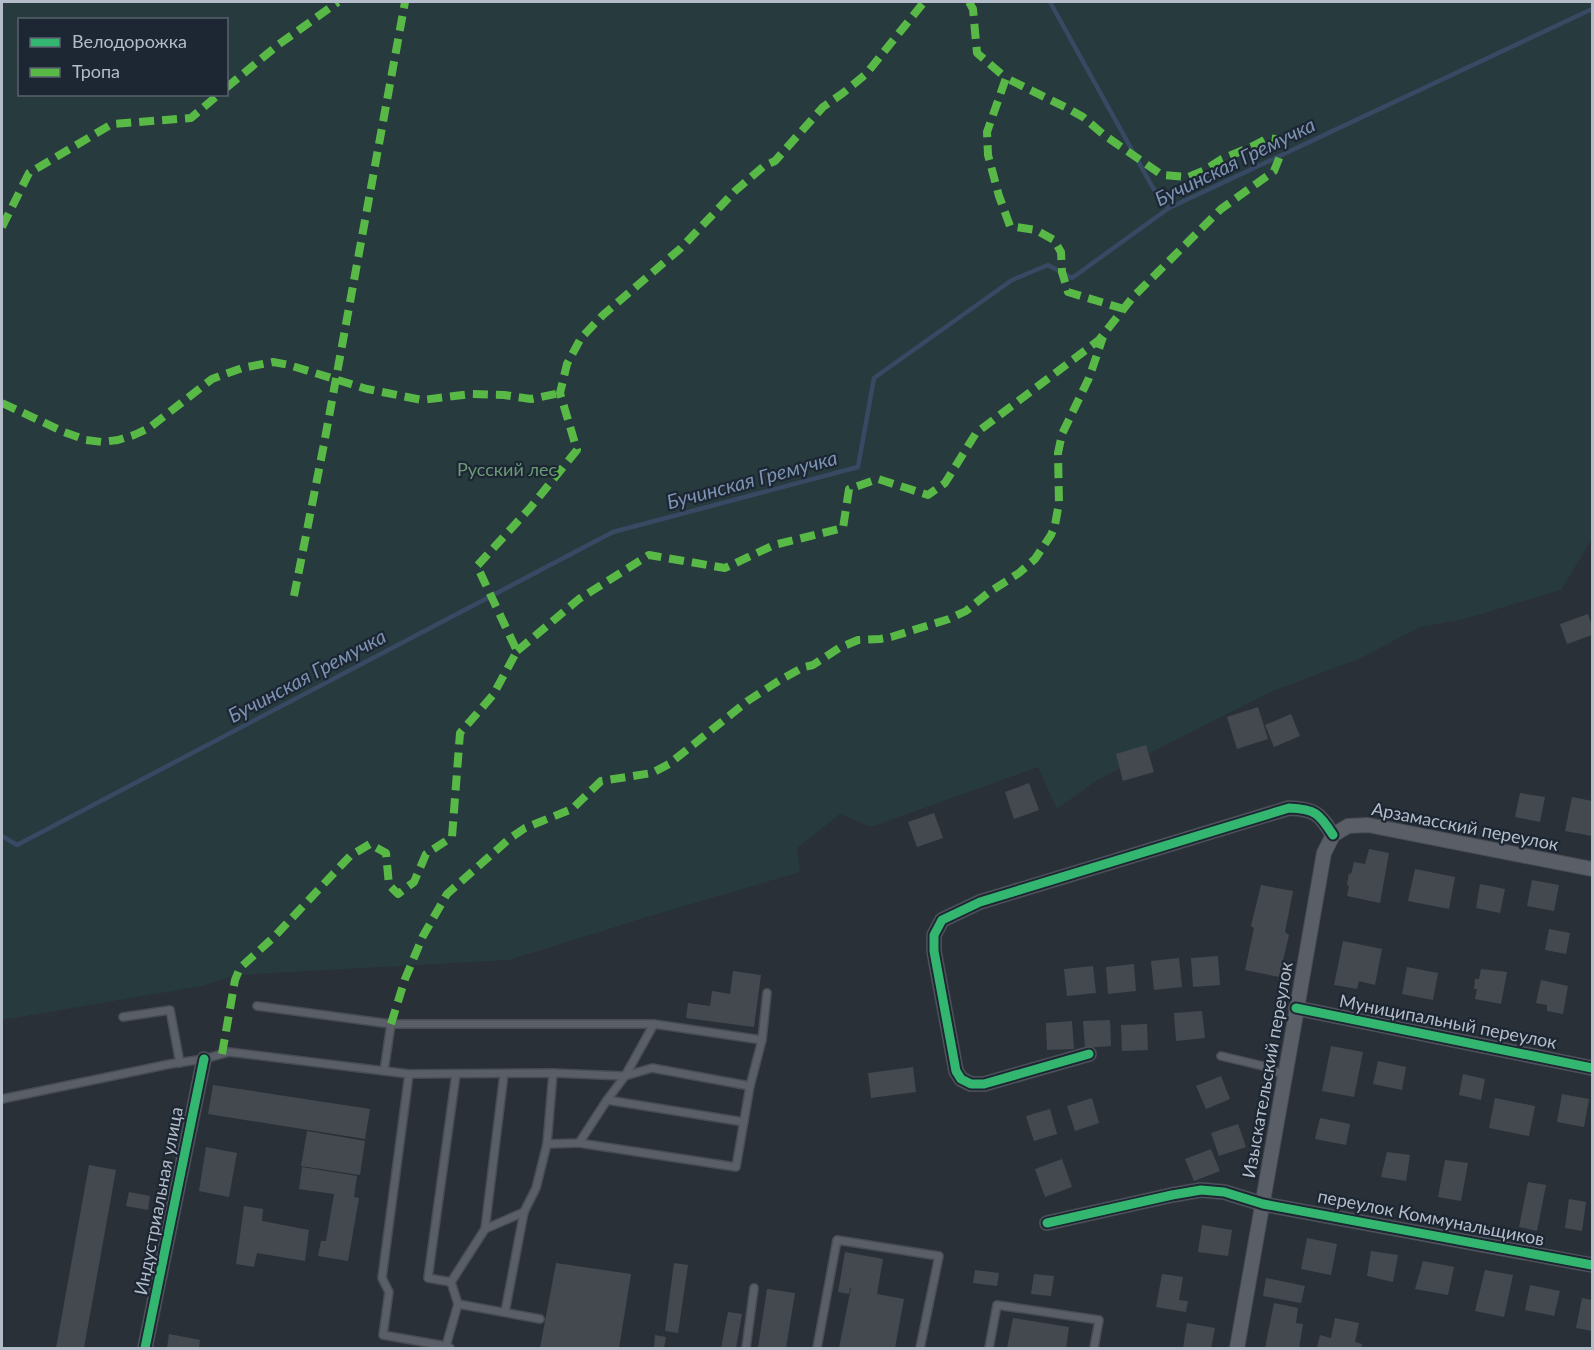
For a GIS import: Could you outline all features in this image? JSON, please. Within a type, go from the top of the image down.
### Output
[{"type":"street","points":[[1089,1054],[984,1083],[970,1084],[961,1080],[956,1071],[934,951],[934,935],[942,920],[980,902],[1289,808],[1312,811],[1321,817],[1333,835]]},
{"type":"street","name":"Арзамасский переулок","points":[[1333,835],[1348,826],[1368,825],[1593,869]]},
{"type":"street","name":"Изыскательский переулок","points":[[1236,1348],[1324,853],[1333,835]]},
{"type":"street","name":"Муниципальный переулок","points":[[1296,1008],[1593,1068]]},
{"type":"street","name":"Индустриальная улица","points":[[145,1348],[204,1059]]},
{"type":"street","name":"переулок Коммунальщиков","points":[[1047,1223],[1201,1190],[1224,1192],[1263,1203],[1593,1265]]},
{"type":"lane","points":[[547,1144],[579,1143],[736,1167],[750,1086],[762,1040],[767,993]]},
{"type":"lane","points":[[257,1006],[391,1024],[654,1024],[762,1040]]},
{"type":"lane","points":[[123,1017],[170,1010],[180,1063]]},
{"type":"lane","points":[[384,1071],[391,1024]]},
{"type":"lane","points":[[579,1143],[625,1076],[654,1024]]},
{"type":"lane","points":[[2,1099],[229,1052],[409,1074],[553,1073],[625,1076],[652,1068],[750,1086]]},
{"type":"lane","points":[[1221,1056],[1263,1066],[1284,1075]]},
{"type":"lane","points":[[505,1312],[524,1212],[536,1188],[547,1144],[553,1073]]},
{"type":"lane","points":[[409,1074],[382,1278],[388,1292],[383,1335],[448,1347],[458,1304],[451,1282]]},
{"type":"lane","points":[[451,1282],[428,1278],[456,1074]]},
{"type":"lane","points":[[451,1282],[485,1229],[504,1074]]},
{"type":"lane","points":[[607,1100],[744,1122]]},
{"type":"lane","points":[[485,1229],[524,1212]]},
{"type":"lane","points":[[817,1348],[837,1240],[939,1256],[920,1348]]},
{"type":"lane","points":[[746,1348],[754,1288]]},
{"type":"lane","points":[[458,1304],[540,1319]]},
{"type":"lane","points":[[988,1348],[998,1305],[1099,1320],[1094,1348]]},
{"type":"green space","name":"Русский лес","points":[[2,2],[1592,2],[1592,539],[1561,590],[1464,619],[1420,627],[1361,658],[1270,692],[1099,779],[1057,809],[1038,767],[871,827],[840,814],[797,848],[800,872],[509,960],[237,975],[202,986],[2,1020]]},
{"type":"building","points":[[1588,614],[1592,635],[1567,644],[1560,624]]},
{"type":"building","points":[[1258,707],[1268,739],[1237,749],[1227,717]]},
{"type":"building","points":[[1291,714],[1300,736],[1274,747],[1265,725]]},
{"type":"building","points":[[1146,745],[1154,772],[1123,781],[1116,754]]},
{"type":"building","points":[[1029,783],[1039,810],[1014,819],[1005,792]]},
{"type":"building","points":[[1520,793],[1545,797],[1540,822],[1515,817]]},
{"type":"building","points":[[1572,797],[1592,801],[1592,836],[1565,831]]},
{"type":"building","points":[[934,813],[943,838],[917,847],[908,822]]},
{"type":"building","points":[[1369,849],[1389,853],[1380,903],[1347,896],[1349,873],[1351,874],[1354,862],[1365,864]]},
{"type":"building","points":[[1415,869],[1455,877],[1449,909],[1408,901]]},
{"type":"building","points":[[1532,880],[1559,885],[1554,911],[1527,906]]},
{"type":"building","points":[[1480,884],[1505,889],[1500,913],[1476,908]]},
{"type":"building","points":[[1261,885],[1293,891],[1285,932],[1289,935],[1279,977],[1245,970],[1254,928],[1251,926]]},
{"type":"building","points":[[1549,929],[1570,933],[1566,954],[1545,950]]},
{"type":"building","points":[[1343,941],[1382,949],[1375,985],[1359,981],[1357,989],[1334,985]]},
{"type":"building","points":[[1218,956],[1220,985],[1193,987],[1191,958]]},
{"type":"building","points":[[1179,958],[1182,987],[1154,990],[1151,961]]},
{"type":"building","points":[[1134,964],[1136,991],[1108,994],[1106,967]]},
{"type":"building","points":[[1093,966],[1096,993],[1067,996],[1064,969]]},
{"type":"building","points":[[1407,967],[1438,973],[1433,1000],[1402,994]]},
{"type":"building","points":[[1481,969],[1507,972],[1501,1004],[1475,999],[1477,989],[1474,989],[1475,979],[1479,979]]},
{"type":"building","points":[[733,971],[761,975],[754,1027],[686,1018],[688,1003],[710,1006],[712,991],[730,994]]},
{"type":"building","points":[[1541,980],[1568,986],[1563,1014],[1547,1011],[1547,1005],[1536,1003]]},
{"type":"building","points":[[1202,1011],[1205,1038],[1176,1041],[1174,1013]]},
{"type":"building","points":[[1110,1020],[1111,1046],[1085,1048],[1083,1021]]},
{"type":"building","points":[[1072,1021],[1074,1049],[1047,1050],[1046,1023]]},
{"type":"building","points":[[1147,1024],[1148,1050],[1122,1051],[1121,1025]]},
{"type":"building","points":[[1331,1046],[1363,1052],[1354,1097],[1322,1091]]},
{"type":"building","points":[[1378,1061],[1406,1067],[1402,1090],[1373,1084]]},
{"type":"building","points":[[913,1067],[916,1092],[871,1098],[868,1073]]},
{"type":"building","points":[[1463,1074],[1485,1079],[1481,1100],[1459,1095]]},
{"type":"building","points":[[1221,1076],[1230,1099],[1206,1109],[1196,1086]]},
{"type":"building","points":[[213,1085],[370,1109],[365,1139],[208,1114]]},
{"type":"building","points":[[1562,1094],[1589,1099],[1584,1127],[1557,1122]]},
{"type":"building","points":[[1092,1098],[1099,1123],[1075,1131],[1067,1106]]},
{"type":"building","points":[[1495,1098],[1535,1106],[1529,1136],[1489,1128]]},
{"type":"building","points":[[1050,1109],[1057,1134],[1034,1141],[1026,1116]]},
{"type":"building","points":[[1320,1118],[1350,1124],[1346,1145],[1315,1139]]},
{"type":"building","points":[[1238,1124],[1246,1147],[1219,1156],[1211,1133]]},
{"type":"building","points":[[307,1131],[365,1141],[360,1175],[301,1166]]},
{"type":"building","points":[[206,1147],[237,1153],[229,1197],[199,1191]]},
{"type":"building","points":[[1211,1149],[1220,1171],[1194,1181],[1185,1159]]},
{"type":"building","points":[[1387,1152],[1410,1155],[1406,1181],[1381,1177]]},
{"type":"building","points":[[1062,1159],[1072,1187],[1045,1197],[1035,1169]]},
{"type":"building","points":[[1445,1160],[1468,1163],[1461,1201],[1438,1197]]},
{"type":"building","points":[[89,1165],[116,1170],[84,1348],[56,1348]]},
{"type":"building","points":[[302,1167],[357,1176],[354,1197],[359,1198],[348,1261],[318,1256],[321,1241],[326,1241],[334,1194],[299,1189]]},
{"type":"building","points":[[1528,1182],[1546,1185],[1537,1231],[1519,1227]]},
{"type":"building","points":[[129,1192],[150,1196],[148,1210],[126,1206]]},
{"type":"building","points":[[1569,1199],[1586,1202],[1582,1231],[1565,1228]]},
{"type":"building","points":[[244,1206],[263,1209],[262,1221],[309,1230],[305,1261],[257,1253],[254,1267],[236,1264]]},
{"type":"building","points":[[1202,1225],[1232,1230],[1228,1256],[1198,1252]]},
{"type":"building","points":[[1307,1238],[1337,1244],[1331,1275],[1301,1269]]},
{"type":"building","points":[[1371,1251],[1398,1255],[1393,1282],[1367,1276]]},
{"type":"building","points":[[845,1252],[883,1259],[877,1294],[904,1299],[895,1348],[839,1348],[851,1288],[849,1294],[838,1292]]},
{"type":"building","points":[[1423,1261],[1454,1267],[1448,1295],[1415,1289]]},
{"type":"building","points":[[556,1263],[631,1274],[619,1348],[540,1348]]},
{"type":"building","points":[[674,1263],[688,1265],[678,1333],[665,1331]]},
{"type":"building","points":[[975,1270],[999,1273],[997,1286],[973,1283]]},
{"type":"building","points":[[1485,1270],[1513,1275],[1504,1317],[1475,1311]]},
{"type":"building","points":[[1034,1274],[1054,1276],[1051,1296],[1031,1294]]},
{"type":"building","points":[[1162,1274],[1183,1277],[1179,1300],[1188,1301],[1186,1312],[1156,1307]]},
{"type":"building","points":[[1266,1278],[1305,1286],[1301,1303],[1263,1296]]},
{"type":"building","points":[[1530,1285],[1560,1291],[1554,1316],[1525,1310]]},
{"type":"building","points":[[767,1289],[795,1293],[786,1348],[758,1348]]},
{"type":"building","points":[[1582,1298],[1592,1300],[1592,1331],[1576,1328]]},
{"type":"building","points":[[1274,1303],[1298,1308],[1296,1323],[1303,1324],[1299,1348],[1265,1348]]},
{"type":"building","points":[[728,1312],[742,1314],[736,1348],[721,1348]]},
{"type":"building","points":[[1013,1318],[1069,1327],[1066,1348],[1007,1348]]},
{"type":"building","points":[[1335,1318],[1359,1323],[1355,1342],[1362,1344],[1361,1348],[1317,1348],[1320,1335],[1331,1338]]},
{"type":"building","points":[[1187,1323],[1215,1328],[1211,1348],[1183,1348]]},
{"type":"building","points":[[169,1334],[200,1340],[199,1348],[167,1348]]},
{"type":"building","points":[[655,1335],[666,1337],[664,1348],[654,1348]]},
{"type":"waterway","points":[[1050,2],[1153,188],[1169,208]]},
{"type":"waterway","name":"Бучинская Гремучка","points":[[2,836],[17,845],[613,532],[858,467],[874,378],[1012,280],[1048,265],[1072,278],[1169,208],[1592,9]]},
{"type":"marked path","points":[[228,86],[278,45],[338,2]]},
{"type":"marked path","points":[[294,596],[405,2]]},
{"type":"marked path","points":[[222,1054],[235,980],[240,968],[274,937],[350,856],[370,844],[386,853],[389,885],[398,894],[414,882],[426,854],[452,837],[460,733],[493,695],[517,651],[477,566],[530,508],[577,450],[560,393],[567,364],[581,338],[603,315],[681,248],[735,191],[764,166],[775,161],[823,107],[866,74],[924,2]]},
{"type":"marked path","points":[[969,2],[973,9],[977,53],[1006,78],[987,132],[988,155],[1010,226],[1036,230],[1054,240],[1061,252],[1062,272],[1068,292],[1124,309]]},
{"type":"marked path","points":[[517,651],[579,599],[649,555],[725,568],[774,545],[843,528],[849,489],[878,479],[928,495],[945,483],[976,433],[1099,340],[1133,297],[1221,209],[1274,171],[1280,156],[1275,139],[1268,138],[1188,177],[1162,175],[1104,135],[1083,117],[1006,78]]},
{"type":"marked path","points":[[2,227],[29,173],[112,124],[191,118],[217,96]]},
{"type":"marked path","points":[[391,1024],[405,979],[423,936],[447,894],[509,839],[525,828],[572,809],[601,781],[652,773],[669,764],[749,700],[780,680],[804,667],[813,665],[839,648],[858,640],[891,637],[949,619],[966,611],[1035,559],[1055,525],[1059,503],[1058,453],[1062,434],[1089,378],[1103,337]]},
{"type":"marked path","points":[[2,403],[64,432],[86,440],[102,442],[118,440],[149,428],[212,379],[242,368],[273,362],[367,389],[422,400],[471,394],[531,399],[560,393]]},
{"type":"cycle path","points":[[1089,1054],[984,1084],[971,1084],[961,1079],[956,1071],[934,951],[934,935],[942,920],[980,902],[1289,808],[1311,811],[1316,814],[1333,835]]},
{"type":"cycle path","points":[[1296,1008],[1592,1068]]},
{"type":"cycle path","points":[[145,1348],[204,1059]]},
{"type":"cycle path","points":[[1047,1223],[1201,1190],[1224,1192],[1263,1204],[1592,1265]]}]
